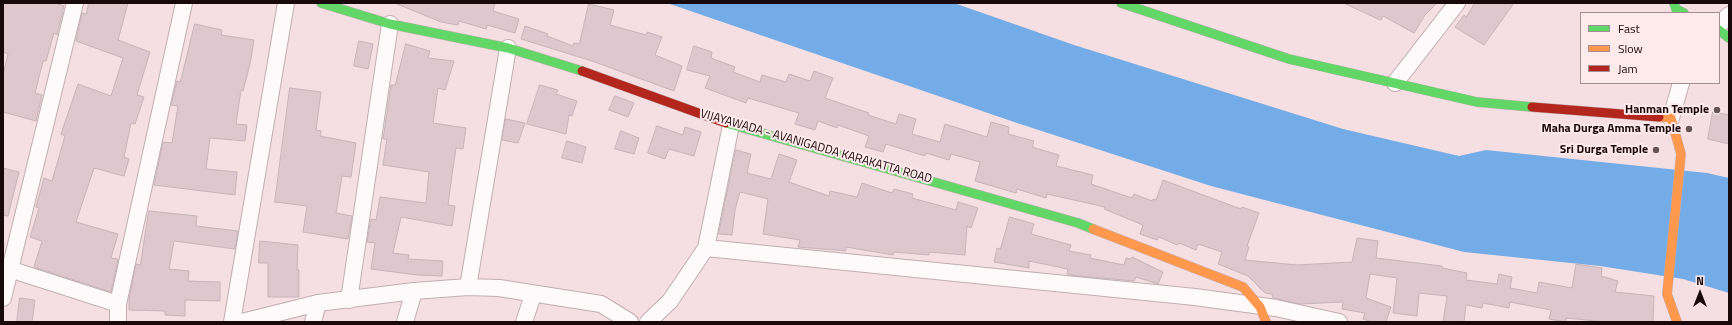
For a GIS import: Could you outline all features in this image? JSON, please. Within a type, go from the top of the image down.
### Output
[{"type":"main road","name":"VIJAYAWADA - AVANIGADDA KARAKATTA ROAD","points":[[321,3],[390,24],[508,48],[588,73],[731,125],[1078,223],[1242,287],[1260,307],[1266,322]]},
{"type":"main road","points":[[1121,3],[1289,59],[1477,102],[1671,118],[1681,154],[1667,294],[1677,322]]},
{"type":"main road","points":[[1674,3],[1676,9],[1682,12]]},
{"type":"main road","points":[[1720,31],[1729,38]]},
{"type":"street","points":[[3,298],[6,268],[75,3]]},
{"type":"street","points":[[118,322],[118,304],[184,3]]},
{"type":"street","points":[[232,322],[286,3]]},
{"type":"street","points":[[1395,83],[1457,3]]},
{"type":"street","points":[[1720,24],[1729,14]]},
{"type":"street","points":[[349,300],[390,24]]},
{"type":"street","points":[[468,287],[508,48]]},
{"type":"street","points":[[1671,118],[1681,84]]},
{"type":"street","points":[[648,322],[670,300],[706,248],[731,125]]},
{"type":"street","points":[[706,248],[1195,297],[1276,308],[1340,322]]},
{"type":"street","points":[[6,268],[118,304]]},
{"type":"street","points":[[242,322],[318,303],[414,291],[468,287],[499,288],[533,295],[601,304],[630,322]]},
{"type":"street","points":[[405,322],[414,291]]},
{"type":"street","points":[[524,322],[533,295]]},
{"type":"street","points":[[313,322],[318,303]]},
{"type":"water","points":[[667,3],[954,3],[1074,45],[1343,129],[1459,156],[1486,150],[1707,173],[1729,178],[1729,293],[1683,279],[1600,266],[1464,252],[1211,186],[1017,123]]},
{"type":"building","points":[[3,3],[55,3],[64,6],[57,35],[54,33],[46,61],[43,61],[35,93],[42,95],[36,121],[3,112],[3,75],[8,54],[3,52]]},
{"type":"building","points":[[89,3],[128,3],[118,40],[150,52],[137,95],[144,97],[135,124],[131,123],[124,157],[129,159],[124,176],[94,168],[76,222],[118,234],[111,258],[118,259],[111,292],[34,267],[42,241],[30,237],[39,208],[36,207],[44,178],[52,181],[65,136],[61,134],[78,84],[111,96],[123,58],[76,41],[82,13],[86,14]]},
{"type":"building","points":[[397,3],[495,3],[493,11],[519,19],[515,33],[487,25],[486,29],[459,21],[458,25],[441,22]]},
{"type":"building","points":[[1344,3],[1437,3],[1425,15],[1414,33],[1383,16],[1381,20]]},
{"type":"building","points":[[1475,3],[1514,3],[1484,45],[1455,27],[1464,15],[1466,17]]},
{"type":"building","points":[[589,4],[614,10],[610,25],[646,35],[647,32],[662,37],[655,55],[682,66],[674,91],[592,61],[521,39],[525,26],[548,34],[547,36],[573,46],[574,43],[579,44]]},
{"type":"building","points":[[195,24],[222,30],[221,35],[254,40],[243,91],[241,90],[236,124],[247,125],[245,141],[210,138],[206,169],[237,172],[235,195],[154,185],[163,142],[172,143],[178,106],[171,105],[177,81],[180,82]]},
{"type":"building","points":[[359,41],[373,44],[368,69],[354,66]]},
{"type":"building","points":[[406,44],[430,51],[428,58],[454,61],[445,90],[438,88],[433,123],[466,128],[463,149],[456,148],[452,175],[448,205],[455,206],[452,226],[401,217],[393,253],[409,255],[408,259],[443,261],[442,276],[417,275],[371,269],[375,243],[367,242],[371,219],[376,220],[380,197],[426,203],[429,172],[383,165],[387,139],[383,139],[391,85],[395,85]]},
{"type":"building","points":[[694,46],[712,52],[711,58],[735,67],[733,72],[760,82],[762,75],[786,82],[789,74],[810,81],[814,71],[833,78],[825,98],[896,124],[899,114],[916,119],[912,134],[940,142],[945,124],[987,137],[991,122],[1009,127],[1008,134],[1034,141],[1032,147],[1059,155],[1056,166],[1093,175],[1091,184],[1132,198],[1134,194],[1152,201],[1153,199],[1156,200],[1163,180],[1241,209],[1242,207],[1259,213],[1247,246],[1249,247],[1245,260],[1297,265],[1352,262],[1357,238],[1378,241],[1376,258],[1442,266],[1442,268],[1467,273],[1466,280],[1497,284],[1499,274],[1512,277],[1510,288],[1537,293],[1539,282],[1572,288],[1576,264],[1602,268],[1601,276],[1618,281],[1615,292],[1654,296],[1653,322],[1606,322],[1566,318],[1566,322],[1549,319],[1551,310],[1510,302],[1509,308],[1483,303],[1482,308],[1466,305],[1464,322],[1443,322],[1447,296],[1419,293],[1417,316],[1393,313],[1397,278],[1370,274],[1366,298],[1391,307],[1386,322],[1372,322],[1363,319],[1365,313],[1342,309],[1343,302],[1300,304],[1273,298],[1272,294],[1265,293],[1248,276],[1218,264],[1222,252],[1198,244],[1196,250],[1179,243],[1177,245],[1159,237],[1157,240],[1140,234],[1143,225],[1104,209],[1105,207],[1047,194],[1046,198],[1017,189],[1016,193],[975,181],[980,162],[951,154],[949,160],[926,153],[925,156],[886,144],[883,152],[865,147],[869,136],[838,125],[837,128],[818,121],[815,130],[795,124],[799,113],[748,98],[746,103],[705,88],[710,76],[687,70]]},
{"type":"building","points":[[540,85],[558,90],[556,94],[577,101],[572,116],[569,115],[566,134],[527,124]]},
{"type":"building","points":[[290,88],[321,92],[316,130],[321,131],[320,136],[356,143],[351,177],[342,176],[336,213],[352,216],[348,239],[303,232],[307,206],[275,202]]},
{"type":"building","points":[[615,96],[634,103],[628,117],[609,110]]},
{"type":"building","points":[[1713,112],[1729,115],[1729,144],[1708,139]]},
{"type":"building","points":[[506,119],[525,123],[518,143],[502,140]]},
{"type":"building","points":[[657,126],[683,135],[685,127],[701,132],[694,156],[669,149],[665,159],[648,153]]},
{"type":"building","points":[[621,131],[639,138],[634,154],[615,149]]},
{"type":"building","points":[[567,141],[586,147],[582,163],[562,158]]},
{"type":"building","points":[[736,150],[751,154],[747,173],[771,179],[779,154],[797,160],[789,182],[829,196],[830,191],[857,197],[862,183],[892,193],[894,189],[913,194],[912,198],[956,210],[958,202],[978,208],[971,228],[967,226],[965,255],[929,252],[929,255],[894,252],[893,255],[846,247],[846,251],[798,247],[800,240],[763,234],[768,199],[740,192],[735,210],[732,235],[719,234]]},
{"type":"building","points":[[3,168],[19,172],[8,216],[3,215]]},
{"type":"building","points":[[149,211],[197,216],[196,226],[238,231],[235,249],[174,241],[169,269],[189,271],[188,281],[220,282],[220,301],[185,300],[185,316],[165,315],[165,311],[129,310],[129,299],[136,264],[140,265]]},
{"type":"building","points":[[1010,217],[1034,224],[1031,234],[1071,245],[1069,251],[1091,255],[1090,258],[1124,265],[1126,258],[1131,259],[1132,257],[1163,272],[1158,284],[1136,277],[1134,281],[1069,275],[1067,274],[1068,269],[1029,261],[1029,268],[994,262],[997,248],[1000,249]]},
{"type":"building","points":[[260,241],[298,245],[297,270],[299,270],[299,297],[268,297],[268,263],[259,263]]},
{"type":"building","points":[[20,298],[35,300],[32,322],[17,322]]},
{"type":"traffic: fast","points":[[321,3],[390,24],[508,48],[582,71]]},
{"type":"traffic: fast","points":[[1121,3],[1289,59],[1477,102],[1532,107]]},
{"type":"traffic: fast","points":[[1674,3],[1676,9],[1682,12]]},
{"type":"traffic: fast","points":[[1720,31],[1729,38]]},
{"type":"traffic: fast","points":[[726,123],[1078,223],[1093,229]]},
{"type":"traffic: slow","points":[[1659,117],[1671,118],[1681,154],[1667,294],[1677,322]]},
{"type":"traffic: slow","points":[[1093,229],[1243,287],[1260,307],[1266,322]]},
{"type":"traffic: jam","points":[[582,71],[726,123]]},
{"type":"traffic: jam","points":[[1532,107],[1659,117]]},
{"type":"place","name":"Hanman Temple","points":[[1717,110]]},
{"type":"place","name":"Maha Durga Amma Temple","points":[[1689,129]]},
{"type":"place","name":"Sri Durga Temple","points":[[1656,150]]}]
